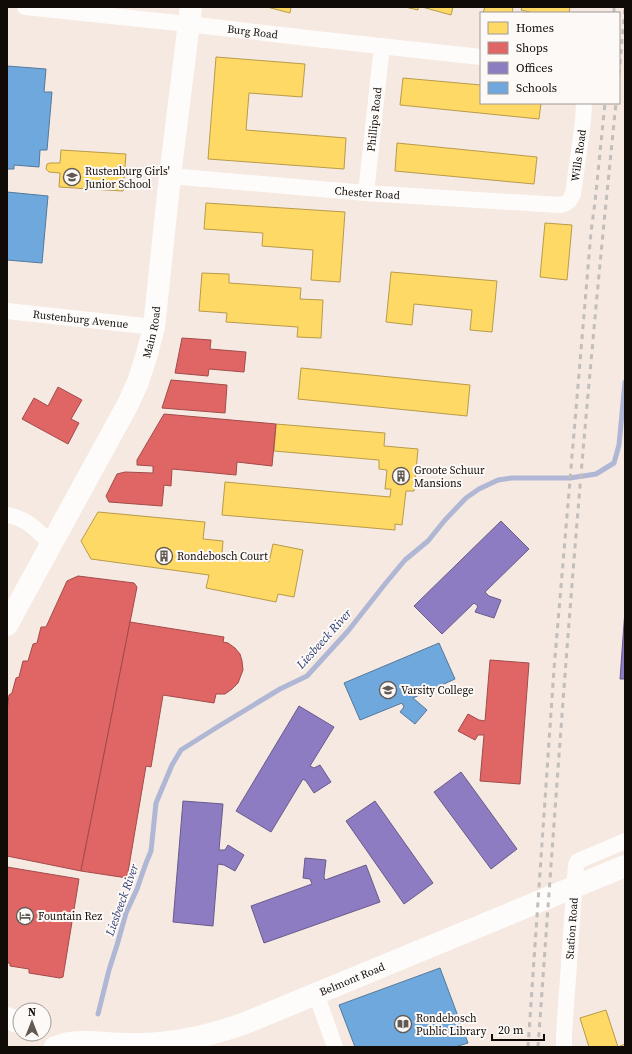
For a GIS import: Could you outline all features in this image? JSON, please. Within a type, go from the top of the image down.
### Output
[{"type":"main road","name":"Main Road","points":[[7,625],[128,404],[138,382],[147,354],[154,327],[170,176],[190,16]]},
{"type":"main road","name":"Belmont Road","points":[[52,1039],[62,1045],[90,1042],[144,1043],[190,1038],[229,1029],[625,866]]},
{"type":"street","name":"Burg Road","points":[[25,7],[190,16],[382,46],[480,57]]},
{"type":"street","name":"Phillips Road","points":[[366,193],[382,46]]},
{"type":"street","name":"Wills Road","points":[[566,204],[571,200],[573,194],[582,130],[584,104]]},
{"type":"street","name":"Chester Road","points":[[170,176],[366,193],[555,206],[566,204]]},
{"type":"street","name":"Rustenburg Avenue","points":[[7,311],[154,327]]},
{"type":"street","points":[[7,515],[24,520],[32,525],[51,544]]},
{"type":"street","name":"Station Road","points":[[564,1047],[576,865],[578,861],[625,841]]},
{"type":"street","points":[[316,994],[335,1047]]},
{"type":"building: Homes","points":[[267,7],[291,7],[290,13]]},
{"type":"building: Homes","points":[[405,7],[418,7],[418,10]]},
{"type":"building: Homes","points":[[422,7],[453,7],[451,15]]},
{"type":"building: Homes","points":[[485,7],[513,7],[512,12],[483,12]]},
{"type":"building: Homes","points":[[522,7],[570,7],[569,12],[530,12],[521,10]]},
{"type":"building: Homes","points":[[216,57],[305,64],[302,97],[249,93],[246,130],[346,138],[344,169],[208,159]]},
{"type":"building: Homes","points":[[403,78],[480,85],[480,104],[541,104],[539,119],[400,105]]},
{"type":"building: Homes","points":[[397,143],[537,157],[534,184],[395,171]]},
{"type":"building: Homes","points":[[61,150],[126,154],[123,191],[59,187],[60,173],[49,172],[46,169],[47,164],[60,163]]},
{"type":"building: Homes","points":[[206,203],[345,212],[340,282],[311,280],[313,250],[262,246],[263,233],[204,229]]},
{"type":"building: Homes","points":[[545,223],[572,225],[567,280],[540,277]]},
{"type":"building: Homes","points":[[391,272],[497,281],[492,332],[470,330],[472,310],[414,304],[412,325],[386,322]]},
{"type":"building: Homes","points":[[202,273],[229,274],[229,283],[301,288],[300,299],[323,300],[321,338],[297,337],[298,327],[226,322],[227,313],[199,311]]},
{"type":"building: Homes","points":[[301,368],[470,385],[467,416],[298,399]]},
{"type":"building: Homes","name":"Groote Schuur Mansions","points":[[276,424],[385,433],[384,446],[418,449],[414,491],[406,491],[402,525],[395,524],[395,530],[222,515],[225,482],[390,497],[391,489],[385,489],[387,470],[379,469],[379,460],[274,451]]},
{"type":"building: Homes","name":"Rondebosch Court","points":[[98,512],[205,522],[203,539],[223,541],[222,553],[269,562],[273,544],[303,550],[294,597],[278,594],[276,602],[206,588],[209,575],[91,559],[81,541]]},
{"type":"building: Homes","points":[[606,1010],[618,1047],[589,1047],[580,1018]]},
{"type":"building: Homes","points":[[625,1044],[625,1047],[618,1047]]},
{"type":"building: Shops","points":[[182,338],[211,340],[210,349],[246,352],[244,372],[209,369],[208,376],[175,373]]},
{"type":"building: Shops","points":[[171,380],[227,385],[225,413],[162,408]]},
{"type":"building: Shops","points":[[58,387],[82,400],[71,419],[79,423],[68,444],[22,419],[34,398],[48,406]]},
{"type":"building: Shops","points":[[164,414],[276,424],[272,466],[237,462],[236,475],[172,469],[171,486],[164,485],[162,506],[109,502],[106,496],[117,474],[125,472],[153,473],[153,466],[137,465],[137,460]]},
{"type":"building: Shops","points":[[78,576],[134,583],[137,587],[81,871],[7,856],[7,711],[9,695],[12,693],[16,678],[19,677],[23,661],[28,661],[33,644],[37,643],[41,627],[46,627],[67,581]]},
{"type":"building: Shops","points":[[130,622],[224,637],[223,642],[228,643],[240,654],[243,670],[238,683],[225,694],[216,694],[214,703],[163,695],[151,767],[146,766],[127,878],[81,871]]},
{"type":"building: Shops","points":[[490,660],[529,663],[520,784],[480,781],[484,735],[478,735],[475,740],[458,731],[468,714],[479,720],[485,721]]},
{"type":"building: Shops","points":[[7,867],[79,879],[63,977],[60,978],[29,973],[29,969],[10,966],[10,963],[7,963]]},
{"type":"building: Offices","points":[[501,521],[529,549],[485,592],[489,596],[501,600],[494,618],[475,612],[478,606],[474,603],[442,634],[414,606]]},
{"type":"building: Offices","points":[[625,610],[625,679],[620,679]]},
{"type":"building: Offices","points":[[299,706],[334,727],[310,766],[314,768],[320,765],[331,782],[314,793],[303,779],[271,832],[236,811]]},
{"type":"building: Offices","points":[[461,772],[517,849],[491,869],[434,792]]},
{"type":"building: Offices","points":[[183,801],[223,804],[219,850],[225,850],[228,845],[244,855],[235,871],[224,865],[218,864],[213,926],[173,922]]},
{"type":"building: Offices","points":[[375,801],[433,883],[404,904],[346,821]]},
{"type":"building: Offices","points":[[305,858],[326,860],[325,880],[366,865],[380,902],[264,943],[251,906],[312,884],[310,879],[303,878]]},
{"type":"building: Schools","points":[[7,66],[46,69],[44,92],[52,92],[47,150],[40,150],[39,167],[14,165],[14,169],[7,169]]},
{"type":"building: Schools","points":[[7,192],[48,196],[42,263],[7,260]]},
{"type":"building: Schools","name":"Varsity College","points":[[439,643],[455,679],[413,698],[427,710],[415,724],[400,712],[404,707],[402,703],[360,720],[344,683]]},
{"type":"building: Schools","name":"Rondebosch Public Library","points":[[440,968],[468,1043],[455,1047],[355,1047],[339,1005]]},
{"type":"waterway","name":"Liesbeeck River","points":[[98,1014],[126,913],[137,889],[151,851],[156,803],[172,765],[181,750],[280,689],[307,676],[348,631],[405,560],[428,541],[466,498],[479,489],[498,480],[512,478],[570,478],[596,474],[614,463],[619,445],[625,382]]},
{"type":"railway","points":[[614,7],[614,12]]},
{"type":"railway","points":[[620,63],[625,7]]},
{"type":"railway","points":[[528,1047],[554,669],[591,232],[605,104]]},
{"type":"railway","points":[[538,1047],[585,428],[616,104]]},
{"type":"place","name":"Rustenburg Girls' Junior School","points":[[72,177]]},
{"type":"place","name":"Groote Schuur Mansions","points":[[401,476]]},
{"type":"place","name":"Rondebosch Court","points":[[164,556]]},
{"type":"place","name":"Varsity College","points":[[388,690]]},
{"type":"place","name":"Fountain Rez","points":[[25,916]]},
{"type":"place","name":"Rondebosch Public Library","points":[[403,1024]]}]
